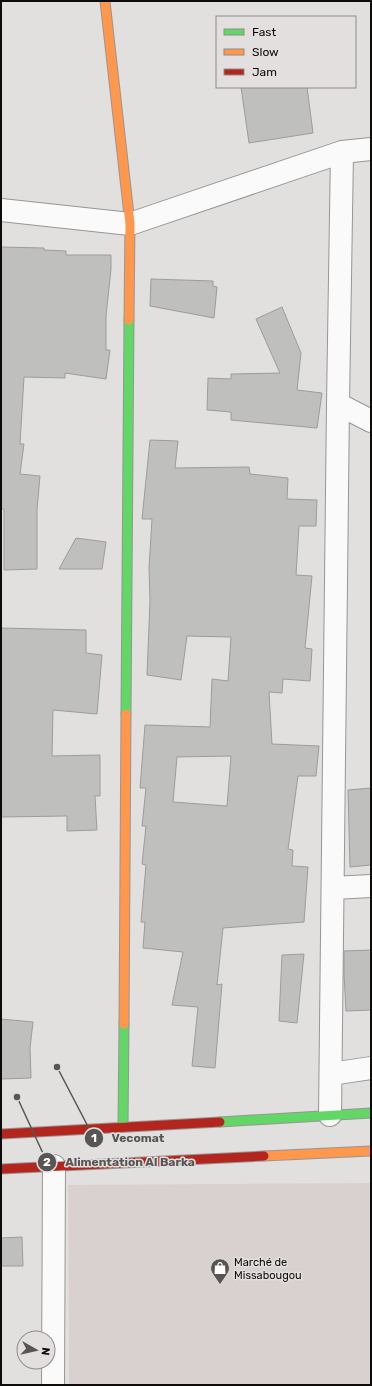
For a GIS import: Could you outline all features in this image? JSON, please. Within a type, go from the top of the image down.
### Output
[{"type":"street","points":[[105,1],[130,224],[123,1127]]},
{"type":"street","points":[[1,210],[130,224],[342,152],[371,149]]},
{"type":"street","points":[[330,1115],[342,152]]},
{"type":"street","points":[[338,404],[371,420]]},
{"type":"street","points":[[333,888],[371,886]]},
{"type":"street","points":[[331,1074],[371,1068]]},
{"type":"street","points":[[1,1134],[371,1113]]},
{"type":"street","points":[[1,1169],[371,1151]]},
{"type":"street","points":[[53,1385],[54,1166]]},
{"type":"shaded area","name":"Marché de Missabougou","points":[[371,1183],[371,1385],[69,1385],[68,1185]]},
{"type":"building","points":[[241,88],[307,88],[313,133],[249,143]]},
{"type":"building","points":[[1,247],[44,248],[44,250],[66,251],[66,255],[111,255],[106,316],[106,350],[110,350],[106,379],[65,373],[65,378],[24,377],[20,444],[24,444],[20,474],[40,476],[37,510],[37,569],[4,570],[4,509],[1,509]]},
{"type":"building","points":[[151,279],[213,281],[213,286],[217,287],[214,318],[150,306]]},
{"type":"building","points":[[282,307],[301,353],[297,390],[322,393],[317,428],[231,420],[231,412],[207,410],[208,378],[231,379],[231,374],[280,373],[256,319]]},
{"type":"building","points":[[150,440],[178,441],[175,468],[249,467],[250,474],[288,478],[287,499],[317,500],[316,526],[299,526],[296,575],[312,576],[305,648],[312,649],[310,681],[283,679],[282,693],[269,692],[272,744],[319,746],[316,776],[298,776],[288,849],[293,850],[292,866],[308,867],[304,922],[223,928],[217,985],[222,984],[215,1068],[192,1066],[198,1007],[172,1005],[183,952],[143,948],[145,922],[141,922],[146,865],[142,864],[146,826],[142,826],[146,788],[140,788],[145,725],[210,727],[212,679],[228,681],[231,637],[187,636],[181,680],[147,675],[150,601],[149,568],[152,519],[142,519]],"holes":[[[231,756],[227,806],[173,802],[177,757]]]},
{"type":"building","points":[[76,538],[106,542],[102,569],[59,569]]},
{"type":"building","points":[[1,628],[86,630],[86,653],[102,655],[97,714],[53,710],[52,756],[100,755],[100,796],[95,796],[97,830],[67,831],[67,816],[1,817]]},
{"type":"building","points":[[371,788],[371,865],[350,867],[348,790]]},
{"type":"building","points":[[371,950],[371,1010],[346,1011],[344,951]]},
{"type":"building","points":[[304,954],[297,1023],[279,1021],[282,955]]},
{"type":"building","points":[[1,1019],[33,1022],[30,1048],[31,1078],[1,1079]]},
{"type":"building","points":[[22,1237],[23,1266],[1,1266],[1,1238]]},
{"type":"traffic: fast","points":[[126,714],[129,320]]},
{"type":"traffic: fast","points":[[123,1127],[124,1024]]},
{"type":"traffic: fast","points":[[220,1122],[371,1113]]},
{"type":"traffic: slow","points":[[105,1],[130,224],[129,320]]},
{"type":"traffic: slow","points":[[124,1024],[126,714]]},
{"type":"traffic: slow","points":[[264,1156],[371,1151]]},
{"type":"traffic: jam","points":[[1,1134],[220,1122]]},
{"type":"traffic: jam","points":[[1,1169],[264,1156]]},
{"type":"place","name":"Vecomat","points":[[57,1067]]},
{"type":"place","name":"Alimentation Al Barka","points":[[17,1097]]},
{"type":"place","name":"Marché de Missabougou","points":[[220,1285]]}]
